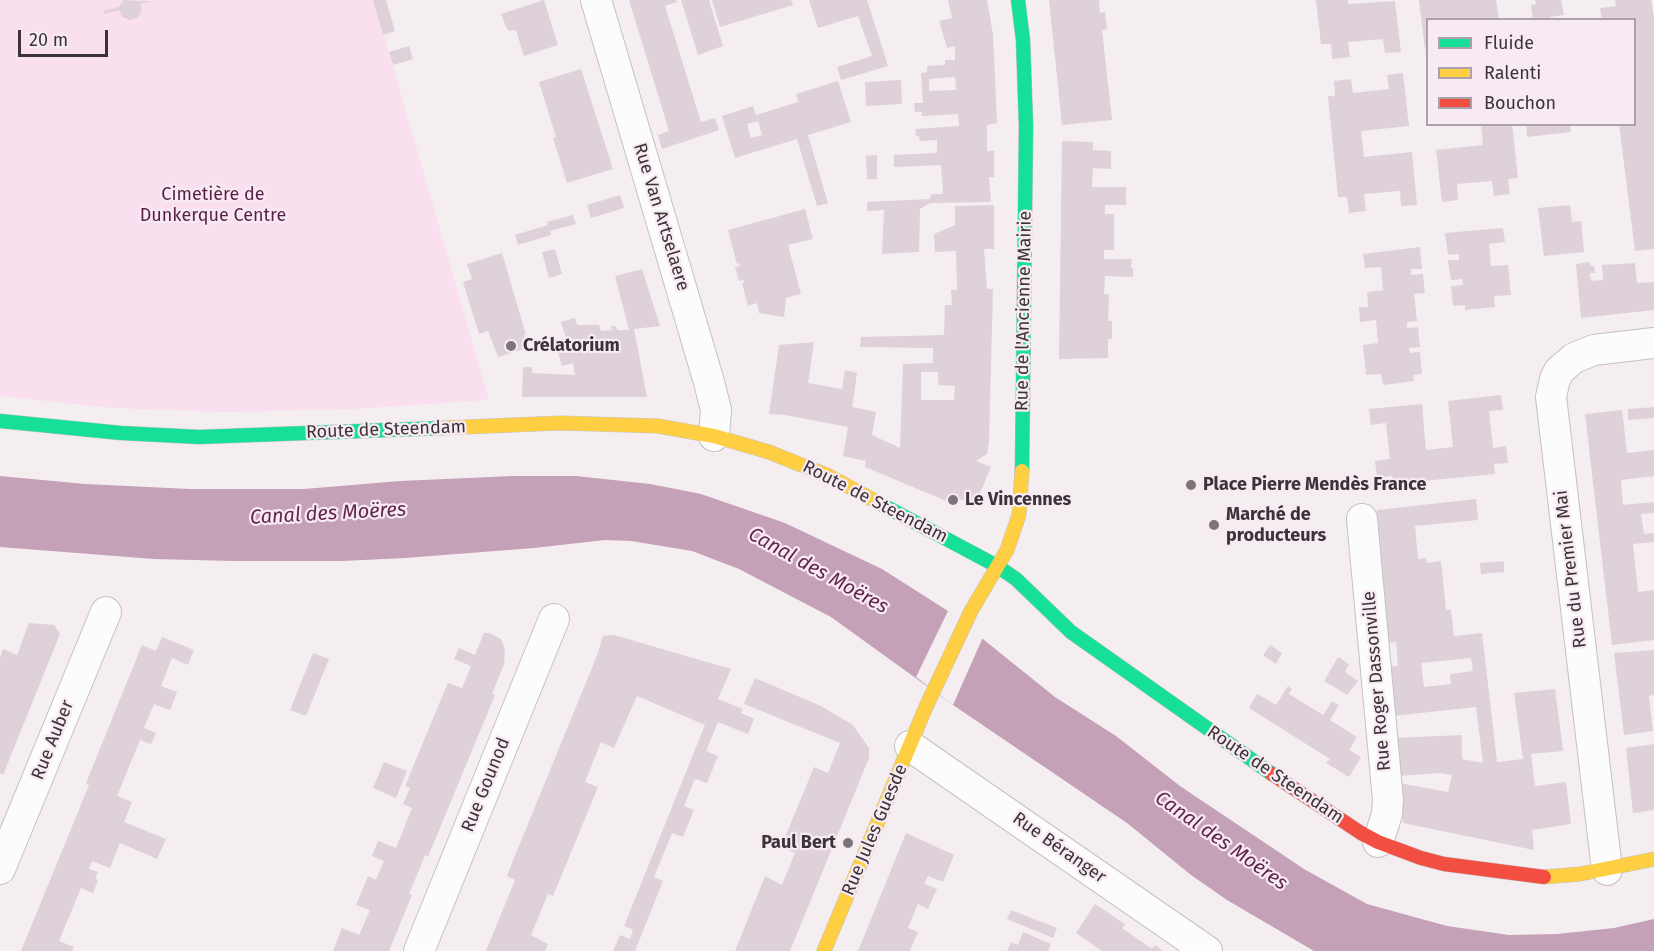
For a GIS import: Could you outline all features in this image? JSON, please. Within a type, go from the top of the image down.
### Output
[{"type":"street","name":"Rue Van Artselaere","points":[[596,0],[711,389],[716,410],[714,436]]},
{"type":"street","name":"Rue de l'Ancienne Mairie","points":[[971,611],[1014,535],[1021,501],[1026,126],[1023,40],[1018,0]]},
{"type":"street","name":"Rue du Premier Mai","points":[[1607,870],[1551,397],[1559,370],[1574,358],[1594,350],[1654,343]]},
{"type":"street","name":"Route de Steendam","points":[[0,421],[121,433],[199,437],[598,423],[658,426],[714,436],[770,452],[829,476],[997,566],[1022,584],[1086,643],[1297,792],[1378,842],[1444,864],[1542,877],[1607,870],[1654,859]]},
{"type":"street","name":"Rue Roger Dassonville","points":[[1362,519],[1388,800],[1387,814],[1378,842]]},
{"type":"street","name":"Rue Jules Guesde","points":[[824,951],[910,746],[971,611]]},
{"type":"street","name":"Rue Auber","points":[[0,869],[106,612]]},
{"type":"street","name":"Rue Gounod","points":[[418,951],[554,619]]},
{"type":"street","name":"Rue Béranger","points":[[910,746],[1207,951]]},
{"type":"green space","name":"Cimetière de Dunkerque Centre","points":[[0,0],[374,0],[489,400],[354,409],[226,412],[112,408],[0,396]]},
{"type":"water","name":"Canal des Moëres","points":[[0,476],[85,484],[190,489],[304,489],[400,481],[576,476],[650,484],[701,494],[785,523],[882,569],[948,611],[1055,697],[1116,736],[1180,786],[1304,869],[1367,904],[1447,926],[1509,935],[1557,934],[1614,928],[1654,919],[1654,951],[1314,951],[1227,900],[1191,875],[1127,823],[953,705],[831,617],[739,569],[692,551],[631,541],[605,540],[405,558],[342,561],[233,561],[154,559],[0,547]]},
{"type":"pier","points":[[948,611],[983,637],[953,705],[916,677]]},
{"type":"building","points":[[124,0],[151,1],[140,4],[142,10],[138,17],[130,20],[122,17],[119,10],[104,14],[103,11],[119,7]]},
{"type":"building","points":[[373,0],[386,0],[395,31],[383,35]]},
{"type":"building","points":[[544,0],[558,45],[524,56],[516,30],[507,29],[501,14]]},
{"type":"building","points":[[629,0],[676,0],[677,2],[665,6],[701,122],[715,118],[719,130],[662,149],[658,135],[669,131]]},
{"type":"building","points":[[681,0],[709,0],[723,46],[698,55]]},
{"type":"building","points":[[712,0],[791,0],[793,5],[720,27]]},
{"type":"building","points":[[809,0],[867,0],[888,66],[841,80],[837,67],[872,56],[858,16],[818,28]]},
{"type":"building","points":[[948,0],[987,0],[993,34],[997,123],[987,125],[987,151],[994,151],[994,177],[989,177],[991,202],[930,203],[920,209],[919,252],[882,254],[884,210],[867,211],[867,202],[930,199],[931,194],[943,194],[941,165],[894,167],[894,155],[937,153],[937,140],[920,141],[915,129],[959,126],[958,114],[922,116],[922,112],[915,112],[914,103],[923,103],[921,73],[927,72],[927,66],[945,65],[945,60],[955,60],[955,46],[947,48],[939,21],[952,18]],"holes":[[[955,77],[956,90],[929,91],[929,79]]]},
{"type":"building","points":[[1049,0],[1099,0],[1100,13],[1105,12],[1107,29],[1102,30],[1112,120],[1062,125]]},
{"type":"building","points":[[1316,0],[1348,0],[1348,4],[1395,1],[1401,52],[1385,53],[1383,39],[1348,42],[1350,57],[1332,59],[1331,44],[1321,44]]},
{"type":"building","points":[[1419,0],[1496,0],[1499,18],[1426,18],[1425,49]]},
{"type":"building","points":[[1535,0],[1561,0],[1564,15],[1533,18],[1531,5],[1536,4]]},
{"type":"building","points":[[1615,0],[1651,0],[1654,17],[1654,249],[1635,251],[1619,126],[1636,126],[1636,18],[1602,18],[1600,8],[1616,6]]},
{"type":"building","points":[[409,46],[413,59],[393,65],[389,52]]},
{"type":"building","points":[[581,69],[613,169],[567,183],[539,82]]},
{"type":"building","points":[[1403,73],[1409,126],[1361,131],[1364,157],[1412,152],[1417,205],[1401,206],[1400,191],[1364,194],[1366,211],[1349,213],[1347,197],[1338,197],[1328,96],[1335,96],[1334,81],[1351,79],[1353,93],[1389,89],[1387,75]]},
{"type":"building","points":[[901,80],[902,104],[866,106],[865,82]]},
{"type":"building","points":[[838,81],[851,122],[808,135],[828,203],[817,206],[797,139],[735,158],[722,116],[753,106],[756,115],[798,102],[796,94]],"holes":[[[758,121],[762,135],[751,138],[747,124]]]},
{"type":"building","points":[[1481,126],[1512,126],[1518,178],[1508,179],[1510,194],[1494,196],[1492,181],[1457,184],[1458,200],[1442,202],[1436,150],[1483,145]]},
{"type":"building","points":[[1526,126],[1570,126],[1571,132],[1527,137]]},
{"type":"building","points":[[1062,141],[1093,142],[1093,150],[1111,151],[1111,169],[1093,168],[1092,187],[1126,187],[1126,205],[1105,205],[1105,214],[1114,214],[1114,250],[1104,250],[1104,259],[1132,259],[1131,268],[1133,268],[1133,277],[1105,276],[1104,294],[1109,294],[1108,321],[1112,321],[1112,339],[1108,339],[1108,358],[1059,359]]},
{"type":"building","points":[[877,155],[877,179],[867,179],[866,156]]},
{"type":"building","points":[[620,195],[624,208],[591,218],[587,205]]},
{"type":"building","points":[[994,205],[994,249],[984,249],[987,289],[993,289],[989,441],[987,454],[976,461],[991,467],[975,505],[960,499],[951,503],[865,467],[866,461],[843,456],[848,427],[769,414],[779,345],[814,342],[808,383],[842,389],[845,370],[857,373],[852,407],[876,412],[872,435],[900,448],[903,364],[933,363],[933,348],[860,347],[861,337],[944,335],[945,305],[952,305],[951,290],[957,290],[956,251],[935,252],[934,234],[955,225],[955,206]],"holes":[[[921,372],[938,372],[938,385],[955,386],[954,400],[921,400]]]},
{"type":"building","points":[[1570,205],[1572,222],[1581,221],[1584,252],[1544,256],[1538,208]]},
{"type":"building","points":[[805,209],[813,239],[788,245],[801,294],[786,298],[784,317],[759,313],[757,303],[748,306],[742,283],[744,280],[739,281],[735,267],[740,266],[739,263],[737,264],[728,230]]},
{"type":"building","points":[[573,215],[576,224],[550,231],[551,235],[518,245],[515,235],[548,225],[547,222]]},
{"type":"building","points":[[1503,228],[1505,242],[1489,244],[1491,266],[1508,265],[1511,295],[1494,296],[1495,307],[1465,310],[1465,305],[1453,306],[1451,286],[1463,285],[1462,279],[1451,280],[1448,260],[1459,260],[1459,254],[1448,255],[1445,233]]},
{"type":"building","points":[[1420,247],[1422,269],[1411,269],[1411,275],[1423,274],[1425,293],[1414,294],[1417,321],[1407,322],[1407,328],[1418,327],[1420,347],[1409,348],[1410,353],[1420,352],[1422,374],[1413,375],[1414,381],[1383,385],[1381,374],[1366,375],[1363,345],[1378,343],[1376,320],[1360,322],[1359,307],[1368,307],[1367,292],[1383,290],[1381,267],[1365,268],[1363,254]]},
{"type":"building","points":[[555,249],[562,274],[549,278],[542,252]]},
{"type":"building","points":[[502,253],[528,348],[498,357],[488,331],[479,334],[463,282],[472,279],[467,264]]},
{"type":"building","points":[[1590,262],[1591,266],[1594,266],[1595,273],[1590,273],[1591,281],[1603,280],[1602,265],[1635,263],[1637,283],[1654,282],[1654,310],[1581,318],[1576,264]]},
{"type":"building","points":[[642,269],[660,326],[634,329],[647,397],[522,397],[523,367],[532,367],[532,373],[575,375],[573,363],[562,366],[555,342],[566,338],[561,322],[575,318],[577,325],[599,325],[601,331],[612,330],[611,326],[616,326],[617,330],[629,330],[615,276]]},
{"type":"building","points":[[1501,395],[1503,410],[1489,411],[1493,448],[1506,446],[1508,463],[1494,464],[1495,474],[1392,484],[1392,476],[1377,478],[1375,461],[1390,459],[1386,423],[1371,425],[1369,409],[1422,404],[1426,450],[1453,447],[1448,401]]},
{"type":"building","points":[[1654,407],[1654,418],[1628,420],[1628,409]]},
{"type":"building","points":[[1622,410],[1627,453],[1654,450],[1654,476],[1621,480],[1623,505],[1654,502],[1654,513],[1641,514],[1644,534],[1654,533],[1654,542],[1633,544],[1638,592],[1654,590],[1654,640],[1612,645],[1585,414]]},
{"type":"building","points":[[1476,499],[1478,520],[1415,526],[1418,559],[1426,558],[1427,563],[1441,561],[1446,610],[1451,610],[1454,636],[1482,633],[1497,762],[1523,759],[1514,693],[1555,689],[1563,751],[1531,754],[1535,786],[1566,782],[1571,824],[1532,830],[1534,850],[1403,823],[1399,783],[1448,792],[1452,775],[1440,773],[1399,776],[1395,738],[1462,735],[1462,759],[1483,763],[1476,707],[1393,716],[1389,666],[1398,666],[1396,642],[1387,643],[1377,510]],"holes":[[[1471,658],[1473,671],[1450,674],[1451,684],[1424,687],[1421,663]]]},
{"type":"building","points":[[1504,561],[1504,572],[1481,574],[1480,563]]},
{"type":"building","points":[[29,623],[54,625],[60,634],[3,775],[0,773],[0,658],[3,649],[17,655]]},
{"type":"building","points":[[484,633],[501,639],[505,650],[504,664],[492,694],[495,695],[428,857],[425,855],[409,894],[412,895],[389,951],[333,951],[342,928],[359,935],[370,910],[356,905],[368,876],[376,880],[384,861],[372,856],[378,841],[396,848],[412,808],[403,804],[410,788],[405,786],[448,683],[462,688],[471,666],[454,659],[459,648],[475,655]]},
{"type":"building","points":[[614,635],[731,669],[718,699],[743,709],[741,713],[754,719],[748,734],[718,722],[706,751],[718,756],[707,783],[695,779],[694,781],[684,806],[694,810],[683,837],[672,833],[654,877],[663,881],[635,951],[613,951],[620,935],[630,939],[633,930],[624,926],[705,725],[637,696],[614,748],[601,742],[585,782],[598,787],[553,896],[548,894],[531,935],[548,944],[545,951],[486,951],[515,880],[507,876],[603,636]]},
{"type":"building","points":[[162,637],[194,650],[188,665],[172,658],[161,686],[177,692],[170,710],[154,704],[144,728],[156,733],[151,744],[140,740],[117,796],[132,802],[124,822],[166,839],[157,859],[120,843],[110,868],[92,861],[89,869],[98,872],[95,879],[98,880],[93,893],[81,888],[59,941],[74,947],[72,951],[21,951],[89,785],[86,783],[142,645],[156,651]]},
{"type":"building","points":[[1270,645],[1282,653],[1276,664],[1263,655]]},
{"type":"building","points":[[1654,650],[1654,695],[1649,696],[1653,731],[1624,735],[1614,653]]},
{"type":"building","points":[[313,653],[329,659],[306,716],[290,710]]},
{"type":"building","points":[[1338,657],[1349,664],[1345,672],[1358,681],[1347,695],[1324,681]]},
{"type":"building","points":[[755,678],[821,706],[853,725],[869,748],[869,758],[790,951],[735,951],[765,876],[782,885],[795,853],[781,847],[814,767],[828,773],[840,743],[744,704]]},
{"type":"building","points":[[1288,686],[1292,689],[1289,694],[1323,715],[1332,701],[1339,705],[1330,720],[1357,737],[1349,750],[1361,757],[1349,777],[1326,763],[1330,759],[1249,708],[1257,694],[1276,705]]},
{"type":"building","points":[[1654,744],[1654,810],[1633,813],[1626,748]]},
{"type":"building","points":[[384,762],[407,771],[396,798],[373,788]]},
{"type":"building","points":[[906,833],[954,855],[943,882],[928,876],[924,884],[937,889],[928,909],[918,904],[908,928],[918,932],[910,951],[858,951]]},
{"type":"building","points":[[1095,904],[1125,924],[1122,928],[1152,949],[1155,945],[1163,951],[1102,951],[1076,933]]},
{"type":"building","points":[[1011,910],[1057,928],[1053,938],[1007,919]]},
{"type":"building","points":[[1023,932],[1051,944],[1048,951],[1007,951],[1011,942],[1018,945]]},
{"type":"traffic: fast","points":[[1018,0],[1023,40],[1026,126],[1022,471]]},
{"type":"traffic: fast","points":[[0,421],[121,433],[199,437],[442,428]]},
{"type":"traffic: fast","points":[[877,502],[997,566],[1016,579],[1071,632],[1272,774]]},
{"type":"traffic: slow","points":[[442,428],[560,423],[658,426],[714,436],[769,452],[829,476],[877,502]]},
{"type":"traffic: slow","points":[[824,951],[925,709],[971,611],[1007,550],[1019,515],[1022,471]]},
{"type":"traffic: slow","points":[[1544,877],[1580,874],[1654,859]]},
{"type":"traffic: jam","points":[[1272,774],[1378,842],[1444,864],[1544,877]]},
{"type":"place","name":"Crélatorium","points":[[511,346]]},
{"type":"place","name":"Place Pierre Mendès France","points":[[1191,485]]},
{"type":"place","name":"Le Vincennes","points":[[953,500]]},
{"type":"place","name":"Marché de producteurs","points":[[1214,525]]},
{"type":"place","name":"Paul Bert","points":[[848,843]]}]
